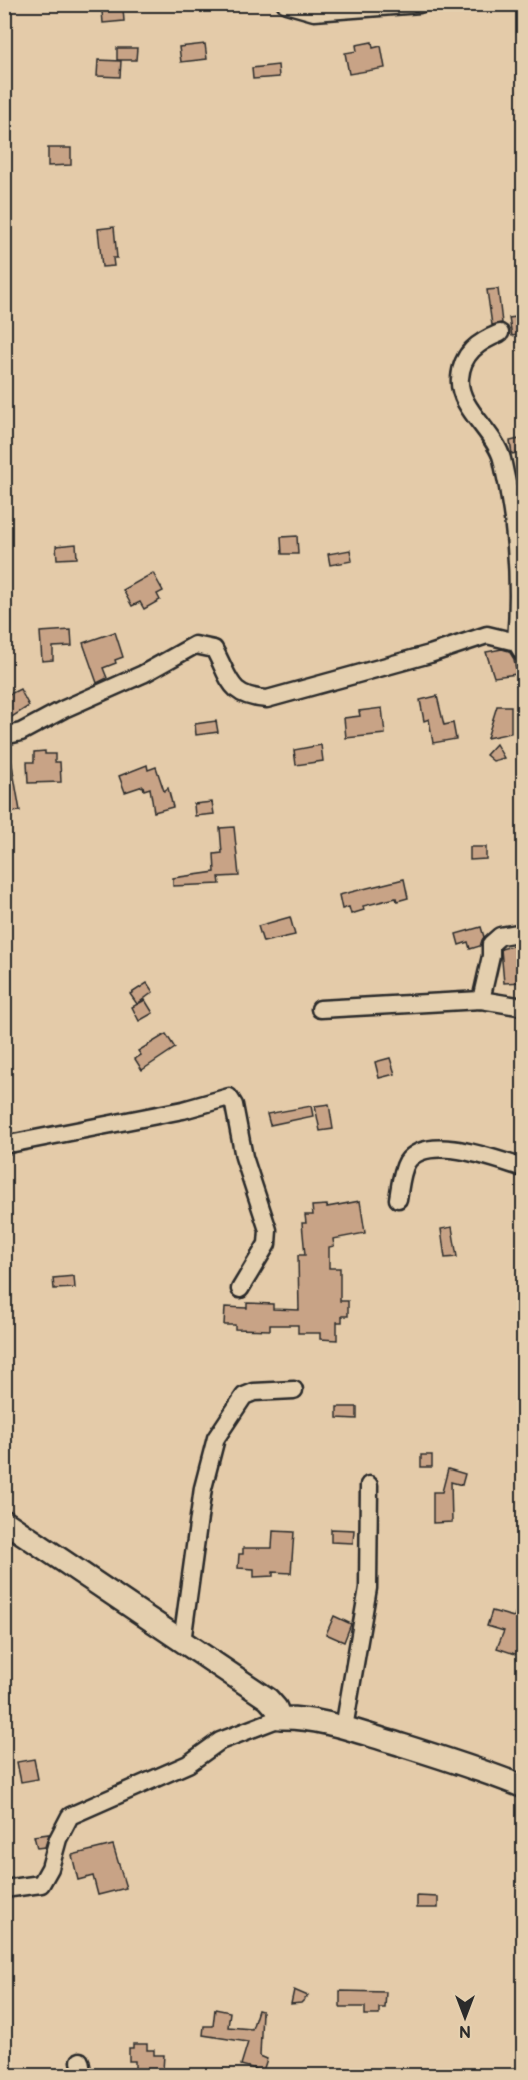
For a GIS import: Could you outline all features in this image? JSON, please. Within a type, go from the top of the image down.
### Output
[{"type":"street","points":[[286,4],[314,12],[420,4]]},
{"type":"street","points":[[4,736],[21,732],[195,645],[214,649],[235,689],[245,697],[267,699],[430,654],[487,635],[520,648],[515,538],[501,456],[470,409],[459,380],[467,354],[483,340],[500,333]]},
{"type":"street","points":[[481,1000],[490,964],[491,944],[500,936],[524,932]]},
{"type":"street","points":[[320,1009],[481,1000],[524,1007]]},
{"type":"street","points":[[4,1145],[172,1112],[229,1096],[234,1105],[244,1157],[268,1230],[267,1244],[240,1289]]},
{"type":"street","points":[[398,1199],[407,1162],[420,1152],[454,1148],[524,1168]]},
{"type":"street","points":[[182,1642],[203,1488],[216,1438],[244,1396],[255,1392],[294,1390]]},
{"type":"street","points":[[344,1728],[368,1588],[369,1485]]},
{"type":"street","points":[[4,1521],[268,1699],[276,1708],[280,1718]]},
{"type":"street","points":[[4,1889],[41,1884],[50,1868],[58,1839],[70,1816],[188,1764],[220,1740],[280,1718],[299,1717],[344,1728],[480,1769],[524,1787]]},
{"type":"building","points":[[123,9],[124,21],[103,23],[102,11]]},
{"type":"building","points":[[372,42],[373,48],[381,46],[385,68],[349,74],[345,53],[357,51],[356,45]]},
{"type":"building","points":[[205,44],[207,59],[181,62],[179,47]]},
{"type":"building","points":[[117,48],[137,48],[136,60],[117,60]]},
{"type":"building","points":[[98,60],[121,61],[120,77],[97,76]]},
{"type":"building","points":[[278,65],[279,77],[253,79],[252,68]]},
{"type":"building","points":[[48,148],[71,148],[71,165],[48,166]]},
{"type":"building","points":[[114,227],[117,258],[113,258],[114,266],[102,267],[98,229]]},
{"type":"building","points":[[498,289],[502,323],[492,325],[487,290]]},
{"type":"building","points":[[524,316],[524,334],[512,336],[509,318]]},
{"type":"building","points":[[524,438],[524,452],[512,454],[510,441]]},
{"type":"building","points":[[297,536],[298,554],[282,554],[281,537]]},
{"type":"building","points":[[76,544],[77,558],[57,559],[56,546]]},
{"type":"building","points":[[350,550],[352,561],[330,565],[328,554]]},
{"type":"building","points":[[153,573],[163,591],[157,594],[160,600],[144,609],[140,602],[132,606],[123,590]]},
{"type":"building","points":[[71,630],[72,646],[53,647],[53,660],[42,661],[40,632]]},
{"type":"building","points":[[115,632],[123,657],[115,660],[116,663],[103,668],[107,678],[97,683],[83,643]]},
{"type":"building","points":[[502,649],[509,651],[514,659],[517,674],[494,677],[486,652]]},
{"type":"building","points":[[20,689],[29,706],[4,722],[4,697]]},
{"type":"building","points":[[437,696],[444,725],[453,723],[456,739],[433,743],[429,719],[424,721],[420,700]]},
{"type":"building","points":[[497,706],[511,706],[511,733],[487,738]]},
{"type":"building","points":[[382,708],[385,734],[346,738],[344,718],[360,716],[359,711]]},
{"type":"building","points":[[216,721],[218,732],[196,735],[195,724]]},
{"type":"building","points":[[496,744],[504,758],[493,761],[486,755]]},
{"type":"building","points":[[321,745],[323,761],[296,765],[294,750]]},
{"type":"building","points":[[45,751],[45,754],[55,754],[55,762],[60,762],[61,782],[28,783],[27,762],[34,762],[34,752]]},
{"type":"building","points":[[4,759],[11,759],[20,811],[8,813],[4,794]]},
{"type":"building","points":[[147,765],[148,770],[156,767],[164,791],[168,788],[173,807],[154,812],[150,788],[144,790],[143,786],[125,792],[119,776]]},
{"type":"building","points":[[212,802],[214,814],[195,816],[194,804]]},
{"type":"building","points":[[234,827],[239,876],[219,877],[220,884],[173,886],[173,878],[215,872],[214,854],[222,853],[220,828]]},
{"type":"building","points":[[470,847],[486,847],[486,859],[470,860]]},
{"type":"building","points":[[404,879],[408,898],[397,901],[396,898],[363,906],[364,910],[351,914],[349,907],[342,909],[339,895]]},
{"type":"building","points":[[290,917],[295,935],[263,942],[258,926]]},
{"type":"building","points":[[481,927],[484,937],[480,946],[470,949],[468,942],[459,945],[456,934]]},
{"type":"building","points":[[524,943],[524,982],[504,983],[501,949]]},
{"type":"building","points":[[147,983],[153,992],[137,1004],[130,994]]},
{"type":"building","points":[[145,1000],[153,1013],[139,1021],[132,1007]]},
{"type":"building","points":[[166,1034],[175,1048],[142,1070],[135,1059],[141,1055],[138,1051]]},
{"type":"building","points":[[390,1058],[395,1074],[379,1078],[375,1062]]},
{"type":"building","points":[[329,1104],[333,1129],[320,1131],[315,1106]]},
{"type":"building","points":[[311,1106],[313,1116],[270,1125],[267,1114]]},
{"type":"building","points":[[360,1201],[365,1233],[333,1239],[334,1246],[329,1247],[329,1268],[340,1268],[340,1301],[348,1301],[348,1316],[342,1316],[342,1322],[337,1322],[337,1340],[320,1339],[320,1333],[298,1333],[298,1325],[270,1325],[270,1330],[235,1329],[235,1325],[224,1325],[225,1307],[247,1308],[247,1303],[273,1304],[273,1309],[299,1310],[298,1255],[305,1255],[302,1223],[306,1223],[305,1215],[313,1215],[312,1206],[327,1205],[327,1207]]},
{"type":"building","points":[[452,1227],[457,1257],[445,1258],[441,1229]]},
{"type":"building","points":[[74,1276],[75,1288],[54,1289],[53,1278]]},
{"type":"building","points":[[337,1407],[357,1407],[357,1419],[337,1418]]},
{"type":"building","points":[[421,1455],[432,1455],[432,1467],[421,1467]]},
{"type":"building","points":[[448,1469],[465,1474],[462,1485],[451,1482],[452,1522],[433,1523],[433,1492],[442,1492]]},
{"type":"building","points":[[331,1529],[354,1530],[353,1543],[331,1542]]},
{"type":"building","points":[[273,1531],[294,1532],[291,1573],[273,1572],[273,1576],[254,1577],[254,1569],[238,1568],[239,1554],[243,1554],[243,1548],[272,1548]]},
{"type":"building","points":[[522,1594],[524,1594],[524,1657],[497,1648],[504,1631],[487,1626],[492,1611],[514,1617]]},
{"type":"building","points":[[334,1616],[351,1624],[344,1642],[326,1634]]},
{"type":"building","points":[[34,1759],[38,1779],[21,1782],[17,1762]]},
{"type":"building","points":[[49,1834],[45,1847],[37,1848],[34,1836]]},
{"type":"building","points":[[113,1845],[126,1888],[98,1895],[93,1876],[78,1880],[72,1855]]},
{"type":"building","points":[[417,1896],[438,1897],[438,1908],[417,1908]]},
{"type":"building","points":[[294,1990],[308,1996],[301,2003],[291,2004]]},
{"type":"building","points":[[340,1991],[386,1992],[385,2008],[379,2008],[379,2015],[365,2015],[365,2007],[340,2007]]},
{"type":"building","points":[[215,2009],[230,2012],[228,2027],[252,2029],[258,2010],[262,2011],[260,2056],[267,2059],[263,2071],[241,2065],[248,2042],[203,2035],[204,2026],[213,2026]]},
{"type":"building","points":[[133,2044],[147,2044],[147,2050],[154,2050],[154,2055],[164,2055],[163,2070],[135,2070],[135,2061],[129,2061],[129,2048],[133,2048]]}]
